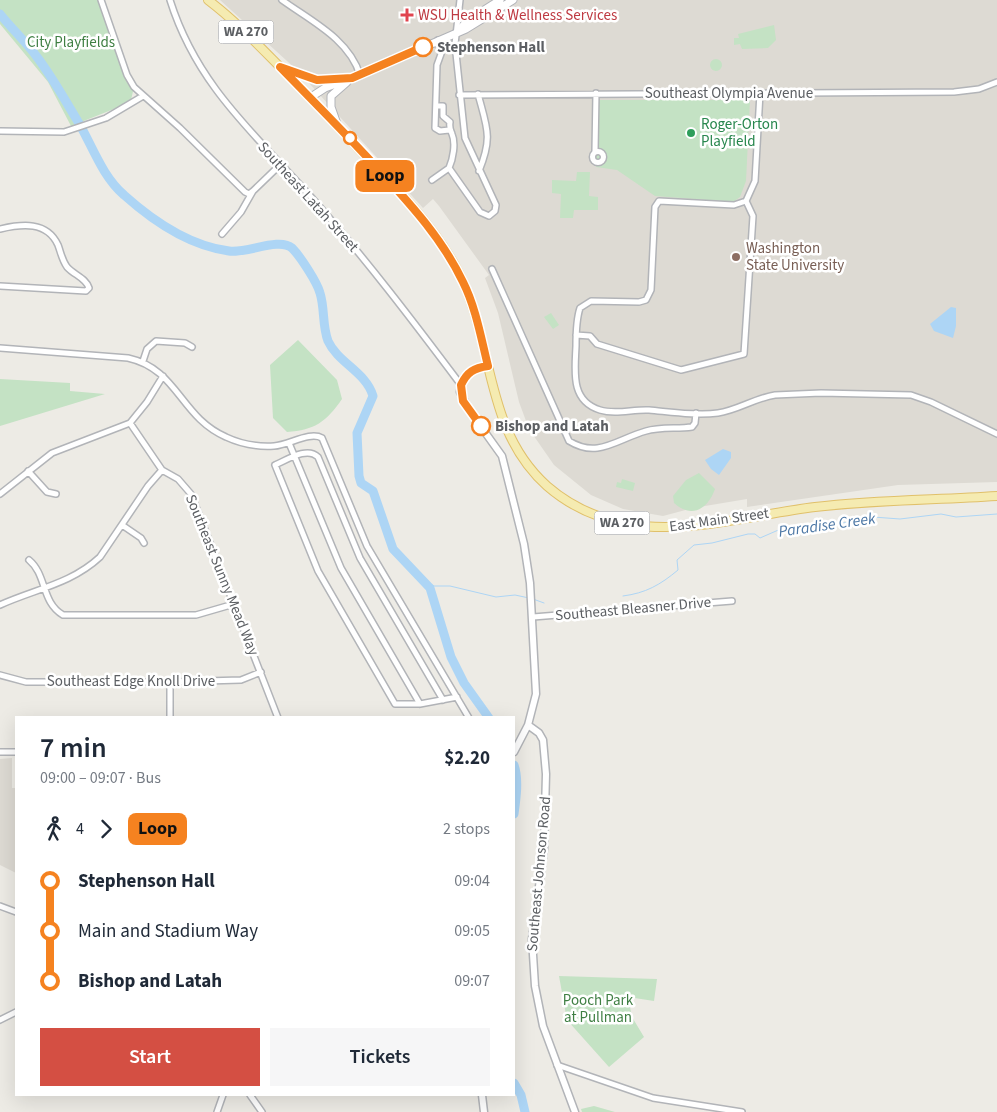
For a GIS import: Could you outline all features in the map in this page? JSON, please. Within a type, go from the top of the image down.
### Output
[{"type":"main road","name":"East Main Street","points":[[208,0],[245,30],[337,124],[405,198],[453,262],[464,284],[477,320],[504,427],[517,452],[536,476],[575,507],[626,524],[675,527],[818,507],[997,496]]},
{"type":"main road","points":[[458,31],[467,21],[500,0]]},
{"type":"main road","points":[[310,97],[325,88],[360,75],[471,26],[513,0]]},
{"type":"main road","points":[[280,67],[317,80],[352,78]]},
{"type":"main road","points":[[337,124],[331,108],[331,96],[352,78]]},
{"type":"street","points":[[101,0],[127,76],[143,96],[180,128],[244,192],[249,194],[280,165]]},
{"type":"street","name":"Southeast Latah Street","points":[[170,0],[179,24],[201,69],[235,115],[311,197],[372,267],[461,385]]},
{"type":"street","points":[[282,0],[345,46],[357,65],[360,75]]},
{"type":"street","points":[[449,168],[480,212],[489,216],[495,211],[496,205],[465,138],[455,44],[458,31],[460,0]]},
{"type":"street","points":[[438,40],[441,48],[437,65],[435,128],[442,132],[449,130]]},
{"type":"street","name":"Southeast Olympia Avenue","points":[[460,95],[954,92],[979,89],[997,82]]},
{"type":"street","points":[[595,151],[596,93]]},
{"type":"street","points":[[576,335],[590,336],[597,344],[682,370],[744,354],[753,216],[746,201],[755,181],[760,93]]},
{"type":"street","points":[[478,94],[489,138],[484,161],[479,171]]},
{"type":"street","points":[[0,131],[53,133],[74,129],[125,109],[143,96]]},
{"type":"street","points":[[432,180],[449,168],[452,159],[453,135],[449,130],[450,122],[443,116],[443,106],[437,106]]},
{"type":"street","points":[[474,161],[479,164],[484,161]]},
{"type":"street","points":[[222,234],[241,212],[252,191]]},
{"type":"street","points":[[746,201],[734,204],[659,201],[655,208],[651,290],[646,300],[639,302],[591,301],[585,303],[578,312],[575,381],[581,397],[591,406],[606,412],[644,410],[696,413],[726,411],[760,398],[775,395],[898,394],[924,399],[997,434]]},
{"type":"street","points":[[0,229],[29,225],[46,231],[57,244],[64,263],[84,280],[89,288],[86,291],[0,286]]},
{"type":"street","points":[[492,270],[568,441],[578,447],[590,450],[602,448],[647,430],[692,427],[695,423],[696,413]]},
{"type":"street","points":[[143,361],[148,349],[156,341],[185,343],[192,347]]},
{"type":"street","points":[[0,348],[128,358],[143,361],[163,376],[203,423],[220,434],[254,445],[289,443],[314,435],[322,438],[367,546],[469,716]]},
{"type":"street","points":[[488,366],[476,368],[470,372],[461,385],[463,401],[496,446],[505,464],[524,544],[531,591],[536,687],[528,725],[515,748]]},
{"type":"street","points":[[0,494],[52,453],[130,423],[147,402],[163,376]]},
{"type":"street","name":"Southeast Sunny Mead Way","points":[[130,423],[162,470],[178,479],[191,494],[277,716]]},
{"type":"street","points":[[289,443],[341,568],[420,704]]},
{"type":"street","points":[[444,700],[360,558],[318,457],[314,453],[308,452],[275,465],[318,571],[395,704],[420,704],[444,700],[457,697]]},
{"type":"street","points":[[0,605],[70,579],[92,565],[100,557],[148,486],[162,470]]},
{"type":"street","points":[[28,471],[47,492],[56,494]]},
{"type":"street","points":[[122,525],[141,538],[144,543]]},
{"type":"street","points":[[29,560],[35,565],[48,601],[56,610],[72,616],[196,615],[234,604]]},
{"type":"street","name":"Southeast Bleasner Drive","points":[[533,617],[732,601]]},
{"type":"street","name":"Southeast Edge Knoll Drive","points":[[0,675],[26,682],[170,682],[241,680],[261,672]]},
{"type":"street","points":[[170,682],[170,716]]},
{"type":"street","name":"Southeast Johnson Road","points":[[528,725],[541,736],[546,774],[544,849],[533,925],[534,976],[540,1014],[557,1065],[576,1112]]},
{"type":"street","points":[[0,752],[15,752]]},
{"type":"street","points":[[0,906],[15,912]]},
{"type":"street","points":[[0,1020],[15,1012]]},
{"type":"street","points":[[557,1065],[653,1098],[742,1112]]},
{"type":"street","points":[[217,1112],[223,1096]]},
{"type":"street","points":[[251,1096],[262,1112]]},
{"type":"street","points":[[482,1096],[484,1112]]},
{"type":"shaded area","name":"Washington State University","points":[[220,0],[997,0],[997,482],[898,485],[747,507],[747,499],[693,508],[663,516],[623,509],[591,495],[554,465],[529,429],[519,402],[498,313],[485,278],[489,275],[439,206],[433,199],[423,208],[298,71]]},
{"type":"shaded area","points":[[12,758],[12,788],[15,788],[15,872],[0,865],[0,759]]},
{"type":"green space","name":"City Playfields","points":[[0,0],[101,0],[134,87],[131,100],[124,105],[71,126],[48,82],[0,24]]},
{"type":"green space","points":[[774,25],[776,40],[768,48],[742,49],[740,44],[734,45],[734,38],[739,38],[738,34]]},
{"type":"green space","points":[[714,59],[718,59],[722,65],[718,71],[714,71],[710,67],[710,63]]},
{"type":"green space","name":"Roger-Orton Playfield","points":[[597,100],[750,100],[746,181],[740,197],[733,202],[655,196],[617,170],[596,167]]},
{"type":"green space","points":[[577,172],[590,172],[589,196],[598,197],[598,210],[574,210],[573,218],[560,218],[561,194],[552,193],[552,180],[576,181]]},
{"type":"green space","points":[[551,313],[559,325],[553,329],[544,317]]},
{"type":"green space","points":[[298,340],[337,380],[342,399],[331,414],[319,423],[305,429],[287,432],[273,418],[270,365]]},
{"type":"green space","points":[[0,379],[70,383],[70,391],[105,394],[0,426]]},
{"type":"green space","points":[[699,473],[715,489],[712,496],[699,509],[693,511],[681,508],[674,503],[673,496],[686,480]]},
{"type":"green space","points":[[622,479],[635,483],[633,491],[616,487],[617,482],[621,483]]},
{"type":"green space","name":"Pooch Park at Pullman","points":[[559,976],[657,979],[654,1001],[628,997],[632,1017],[644,1037],[609,1067],[567,1020]]},
{"type":"green space","points":[[594,1106],[615,1112],[582,1112],[581,1109]]},
{"type":"water","points":[[951,307],[956,308],[956,326],[953,338],[934,331],[930,324]]},
{"type":"water","points":[[723,449],[731,452],[731,458],[719,475],[711,469],[705,460]]},
{"type":"waterway","points":[[0,14],[33,51],[48,73],[80,125],[110,180],[135,205],[173,231],[200,244],[229,251],[279,244],[286,245],[292,248],[304,263],[320,293],[328,341],[338,356],[364,380],[373,396],[357,433],[361,483],[373,491],[393,549],[430,588],[451,657],[464,683],[488,716]]},
{"type":"waterway","name":"Paradise Creek","points":[[623,596],[652,588],[665,580],[678,570],[677,560],[694,545],[712,543],[748,534],[755,534],[760,538],[783,528],[796,529],[839,522],[847,523],[873,517],[900,519],[941,514],[956,517],[997,514]]},
{"type":"waterway","name":"Paradise Creek","points":[[424,580],[434,586],[450,586],[496,597],[515,595],[529,598]]},
{"type":"waterway","name":"Paradise Creek","points":[[533,599],[544,603]]},
{"type":"waterway","points":[[515,768],[517,783],[515,805]]},
{"type":"waterway","points":[[515,1085],[521,1095],[525,1112]]},
{"type":"bus line","name":"Loop","points":[[423,47],[352,78],[317,80],[280,67],[337,124],[405,198],[453,262],[464,284],[477,320],[488,366],[476,368],[464,377],[460,392],[463,401],[481,426]]},
{"type":"place","name":"WSU Health & Wellness Services","points":[[407,15]]},
{"type":"place","name":"Stephenson Hall","points":[[423,47]]},
{"type":"place","name":"Roger-Orton Playfield","points":[[691,133]]},
{"type":"place","name":"Washington State University","points":[[736,257]]},
{"type":"place","name":"Bishop and Latah","points":[[481,426]]}]
